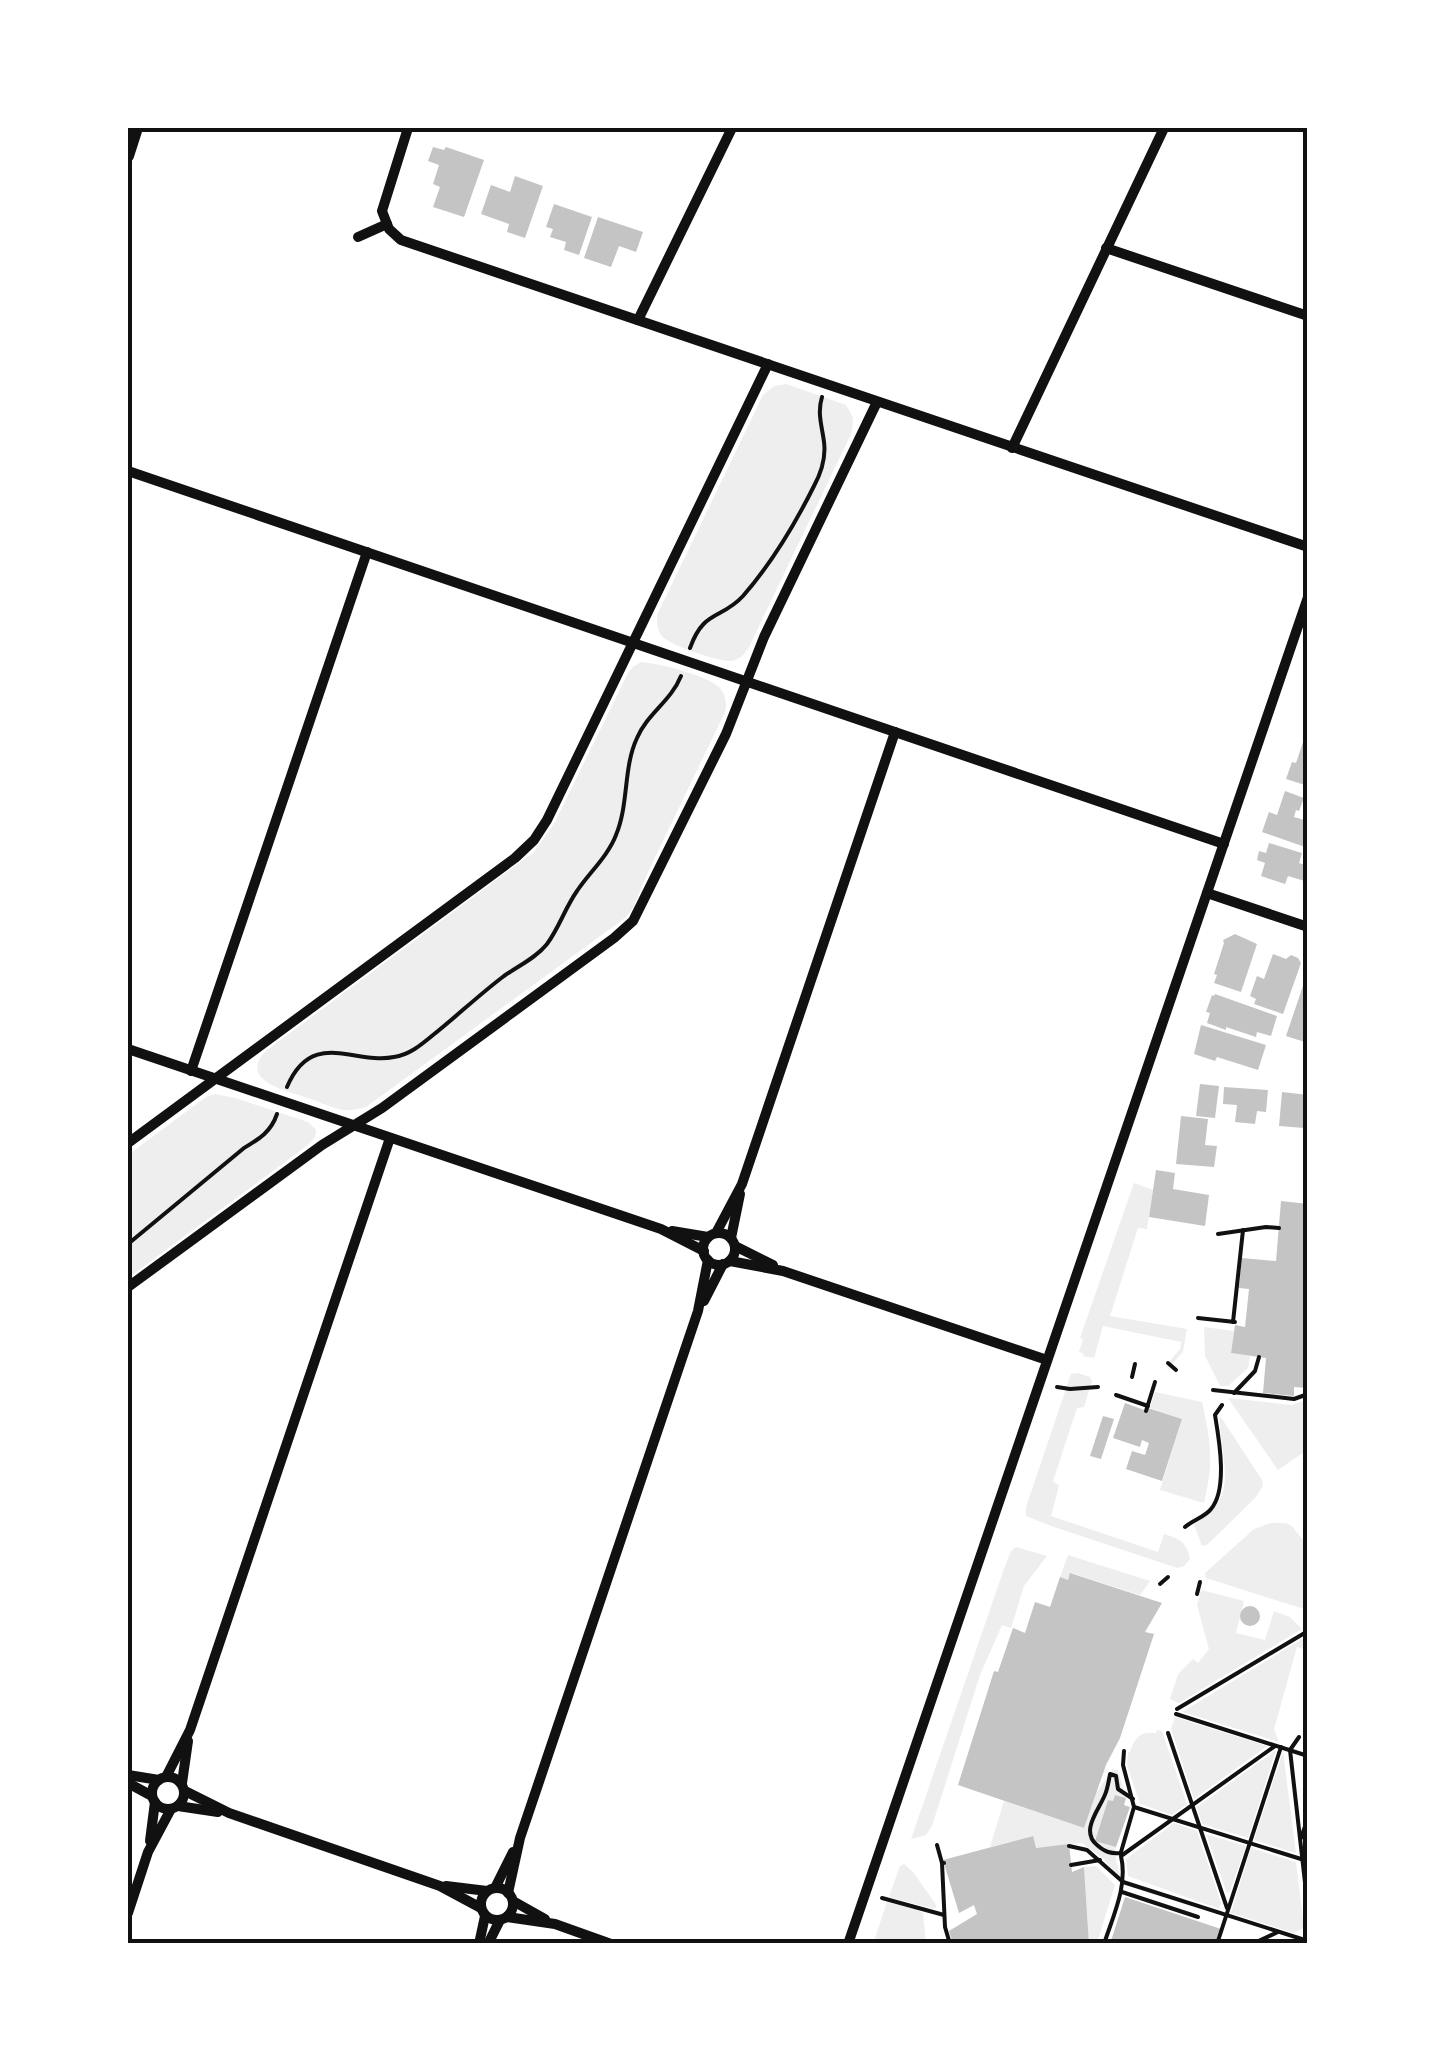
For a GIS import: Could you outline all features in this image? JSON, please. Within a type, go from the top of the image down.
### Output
[{"type":"street","points":[[128,156],[137,128]]},
{"type":"street","points":[[408,128],[382,204],[387,224],[408,243],[1308,547]]},
{"type":"street","points":[[638,320],[732,128]]},
{"type":"street","points":[[1012,448],[1164,128]]},
{"type":"street","points":[[358,237],[387,224]]},
{"type":"street","points":[[1106,248],[1308,316]]},
{"type":"street","points":[[128,1143],[526,849],[547,820],[768,364]]},
{"type":"street","points":[[128,1287],[322,1145],[382,1108],[633,921],[726,734],[764,637],[877,402]]},
{"type":"street","points":[[128,470],[1224,844]]},
{"type":"street","points":[[191,1071],[367,552]]},
{"type":"street","points":[[848,1944],[1308,597]]},
{"type":"street","points":[[698,1311],[733,1242],[742,1184],[895,732]]},
{"type":"street","points":[[1207,892],[1308,927]]},
{"type":"street","points":[[128,1049],[662,1230],[712,1263],[783,1270]]},
{"type":"street","points":[[128,1913],[148,1852],[154,1787],[190,1730],[390,1138]]},
{"type":"street","points":[[488,1944],[512,1910],[520,1838],[698,1311],[712,1235],[742,1184]]},
{"type":"street","points":[[662,1230],[724,1234],[783,1270],[1047,1360]]},
{"type":"street","points":[[148,1852],[183,1799],[190,1730]]},
{"type":"street","points":[[128,1775],[175,1778],[183,1787],[229,1814]]},
{"type":"street","points":[[128,1783],[162,1808],[229,1814],[440,1886],[494,1921],[555,1924]]},
{"type":"street","points":[[479,1944],[482,1898],[491,1890],[520,1838]]},
{"type":"street","points":[[440,1886],[491,1890],[511,1897],[555,1924],[611,1944]]},
{"type":"path","points":[[1218,1234],[1266,1226],[1279,1228]]},
{"type":"path","points":[[1198,1318],[1234,1322],[1243,1230]]},
{"type":"path","points":[[1234,1393],[1255,1371],[1259,1357]]},
{"type":"path","points":[[1168,1363],[1176,1370]]},
{"type":"path","points":[[1132,1377],[1135,1364]]},
{"type":"path","points":[[1116,1396],[1147,1408],[1156,1382]]},
{"type":"path","points":[[1057,1387],[1098,1387]]},
{"type":"path","points":[[1213,1390],[1294,1399],[1308,1394]]},
{"type":"path","points":[[1185,1527],[1214,1507],[1220,1486],[1220,1460],[1214,1414],[1222,1404]]},
{"type":"path","points":[[1160,1584],[1168,1577]]},
{"type":"path","points":[[1196,1594],[1200,1582]]},
{"type":"path","points":[[1308,1631],[1177,1711],[1308,1756]]},
{"type":"path","points":[[1168,1733],[1227,1913]]},
{"type":"path","points":[[1299,1737],[1290,1750],[1308,1910]]},
{"type":"path","points":[[1132,1799],[1118,1789],[1116,1776],[1110,1774],[1106,1794],[1089,1831],[1094,1842],[1106,1852],[1121,1855],[1278,1747]]},
{"type":"path","points":[[1218,1944],[1278,1747]]},
{"type":"path","points":[[1104,1944],[1120,1892],[1124,1869],[1121,1855],[1134,1806],[1123,1765],[1124,1751]]},
{"type":"path","points":[[1134,1806],[1302,1860]]},
{"type":"path","points":[[1300,1842],[1308,1818]]},
{"type":"path","points":[[937,1845],[943,1863],[945,1927],[950,1944]]},
{"type":"path","points":[[1069,1846],[1087,1850],[1122,1882],[1308,1941]]},
{"type":"path","points":[[1071,1865],[1100,1860]]},
{"type":"path","points":[[1120,1892],[1198,1917]]},
{"type":"path","points":[[882,1898],[944,1915]]},
{"type":"path","points":[[1252,1944],[1278,1932]]},
{"type":"shaded area","points":[[786,384],[846,405],[853,418],[852,432],[749,647],[742,656],[725,661],[668,641],[658,630],[657,615],[763,395],[774,386]]},
{"type":"shaded area","points":[[641,662],[714,683],[724,694],[726,706],[625,918],[366,1107],[337,1109],[276,1087],[260,1076],[259,1060],[267,1050],[534,852],[555,822],[628,673]]},
{"type":"shaded area","points":[[215,1094],[308,1122],[316,1130],[315,1137],[128,1278],[128,1155]]},
{"type":"shaded area","points":[[1134,1183],[1153,1190],[1147,1229],[1138,1228],[1110,1316],[1187,1329],[1183,1352],[1172,1364],[1181,1342],[1103,1326],[1094,1358],[1079,1352],[1083,1339],[1080,1338]]},
{"type":"shaded area","points":[[1204,1327],[1234,1331],[1231,1353],[1250,1356],[1248,1368],[1228,1386],[1220,1386],[1205,1356]]},
{"type":"shaded area","points":[[1078,1373],[1092,1381],[1084,1407],[1077,1408],[1053,1481],[1059,1486],[1051,1516],[1158,1552],[1164,1534],[1170,1536],[1187,1549],[1190,1559],[1184,1566],[1177,1568],[1026,1516],[1071,1374]]},
{"type":"shaded area","points":[[1155,1392],[1202,1402],[1210,1452],[1204,1503],[1160,1490],[1182,1419],[1150,1408]]},
{"type":"shaded area","points":[[1228,1398],[1292,1405],[1307,1400],[1307,1450],[1278,1470]]},
{"type":"shaded area","points":[[1220,1416],[1263,1486],[1202,1546],[1194,1524],[1219,1502],[1225,1476]]},
{"type":"shaded area","points":[[1271,1523],[1292,1526],[1305,1543],[1307,1610],[1206,1578],[1205,1573],[1254,1529]]},
{"type":"shaded area","points":[[1016,1547],[1047,1556],[1024,1586],[1011,1628],[1002,1625],[980,1675],[932,1826],[926,1835],[911,1839],[1005,1566]]},
{"type":"shaded area","points":[[1068,1555],[1150,1581],[1140,1595],[1071,1573],[1068,1580],[1060,1577]]},
{"type":"shaded area","points":[[1201,1590],[1244,1601],[1236,1633],[1265,1640],[1274,1611],[1290,1617],[1302,1629],[1179,1703],[1170,1699],[1178,1674],[1193,1659],[1198,1663],[1209,1649],[1197,1605]]},
{"type":"shaded area","points":[[1307,1636],[1307,1650],[1297,1647],[1274,1729],[1279,1742],[1182,1712]]},
{"type":"shaded area","points":[[1175,1717],[1267,1746],[1194,1799],[1171,1729]]},
{"type":"shaded area","points":[[1162,1731],[1187,1804],[1172,1815],[1140,1804],[1127,1765],[1128,1752],[1136,1739]]},
{"type":"shaded area","points":[[1276,1750],[1248,1838],[1202,1824],[1197,1807]]},
{"type":"shaded area","points":[[1283,1752],[1296,1853],[1254,1840]]},
{"type":"shaded area","points":[[1113,1769],[1118,1770],[1126,1798],[1115,1795],[1113,1801],[1108,1800],[1095,1840],[1116,1847],[1120,1879],[1104,1859],[1082,1843],[1036,1848],[1032,1836],[990,1847],[1004,1801],[1084,1828],[1096,1793]]},
{"type":"shaded area","points":[[1174,1823],[1197,1831],[1221,1903],[1219,1909],[1128,1876],[1126,1859]]},
{"type":"shaded area","points":[[1206,1834],[1246,1846],[1227,1893]]},
{"type":"shaded area","points":[[1251,1848],[1296,1862],[1304,1927],[1294,1933],[1231,1913]]},
{"type":"shaded area","points":[[904,1864],[937,1906],[934,1909],[889,1897]]},
{"type":"shaded area","points":[[1096,1866],[1115,1885],[1097,1943],[1089,1943],[1084,1867]]},
{"type":"shaded area","points":[[887,1902],[923,1913],[926,1943],[873,1944]]},
{"type":"building","points":[[433,147],[446,147],[484,160],[464,217],[433,207],[440,187],[433,184],[439,165],[428,161]]},
{"type":"building","points":[[515,176],[543,186],[525,238],[507,232],[509,224],[481,214],[491,185],[510,192]]},
{"type":"building","points":[[554,204],[592,217],[579,255],[564,250],[566,242],[550,237],[553,229],[546,227]]},
{"type":"building","points":[[598,217],[643,232],[636,252],[619,246],[611,267],[584,258]]},
{"type":"building","points":[[1303,742],[1308,743],[1308,786],[1286,779]]},
{"type":"building","points":[[1285,791],[1304,798],[1294,817],[1308,821],[1308,848],[1262,832],[1269,812],[1277,815]]},
{"type":"building","points":[[1269,843],[1302,853],[1299,863],[1308,866],[1308,882],[1288,876],[1285,884],[1261,876],[1265,863],[1257,860],[1259,851],[1266,853]]},
{"type":"building","points":[[1235,934],[1257,944],[1241,992],[1214,983],[1223,940]]},
{"type":"building","points":[[1273,954],[1286,959],[1291,955],[1301,963],[1283,1014],[1254,1004],[1256,999],[1250,996],[1257,976],[1264,979]]},
{"type":"building","points":[[1308,975],[1308,1043],[1286,1036]]},
{"type":"building","points":[[1215,994],[1277,1016],[1271,1036],[1257,1032],[1256,1037],[1207,1023],[1210,1013],[1206,1012]]},
{"type":"building","points":[[1201,1025],[1266,1045],[1258,1070],[1194,1054]]},
{"type":"building","points":[[1200,1084],[1219,1086],[1215,1118],[1196,1116]]},
{"type":"building","points":[[1224,1087],[1268,1090],[1266,1112],[1257,1111],[1255,1124],[1235,1122],[1237,1105],[1223,1104]]},
{"type":"building","points":[[1282,1092],[1308,1095],[1304,1128],[1279,1126]]},
{"type":"building","points":[[1181,1116],[1208,1119],[1205,1145],[1217,1146],[1214,1167],[1176,1164]]},
{"type":"building","points":[[1156,1170],[1175,1173],[1173,1189],[1209,1195],[1205,1226],[1149,1217]]},
{"type":"building","points":[[1281,1201],[1308,1204],[1308,1388],[1294,1387],[1294,1396],[1263,1393],[1266,1358],[1231,1353],[1235,1325],[1245,1327],[1249,1289],[1239,1288],[1242,1258],[1276,1261]]},
{"type":"building","points":[[1125,1403],[1182,1419],[1162,1481],[1126,1469],[1132,1451],[1145,1455],[1149,1443],[1142,1440],[1140,1447],[1113,1438]]},
{"type":"building","points":[[1103,1416],[1114,1419],[1101,1459],[1090,1456]]},
{"type":"building","points":[[1070,1573],[1162,1603],[1145,1632],[1154,1634],[1120,1738],[1084,1828],[958,1785],[994,1671],[998,1672],[1013,1628],[1025,1633],[1035,1602],[1050,1607],[1060,1577],[1068,1580]]},
{"type":"building","points":[[1250,1606],[1260,1616],[1250,1626],[1240,1616]]},
{"type":"building","points":[[1115,1795],[1126,1798],[1124,1805],[1130,1807],[1116,1847],[1095,1841],[1108,1800],[1113,1801]]},
{"type":"building","points":[[1033,1836],[1036,1848],[1069,1844],[1072,1872],[1084,1867],[1089,1944],[953,1944],[949,1931],[977,1914],[974,1905],[959,1913],[943,1860]]},
{"type":"building","points":[[1125,1897],[1221,1929],[1216,1944],[1110,1944]]}]
